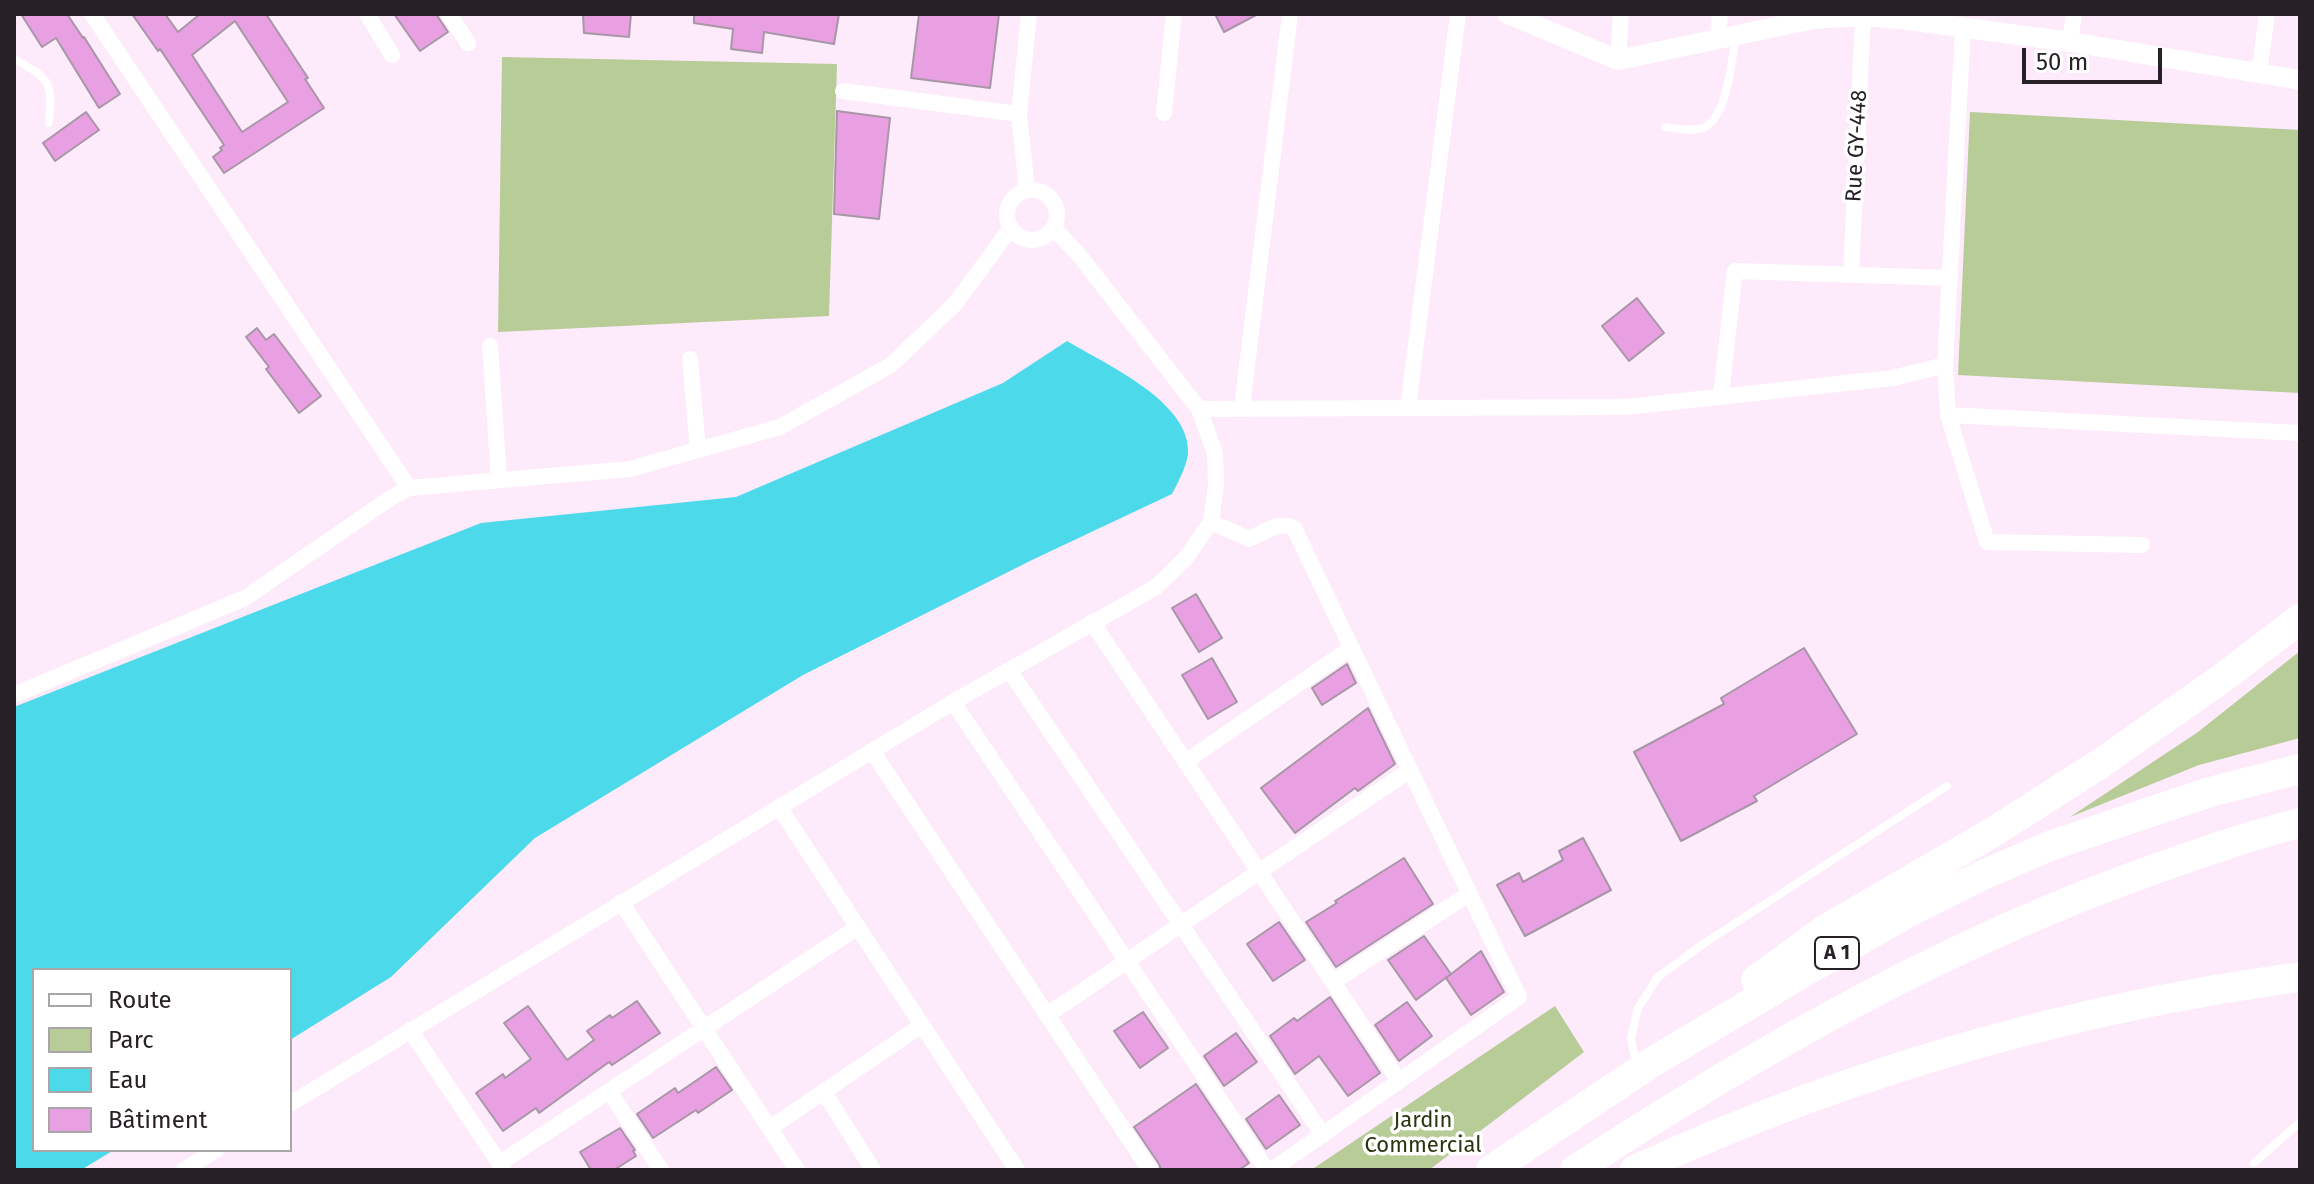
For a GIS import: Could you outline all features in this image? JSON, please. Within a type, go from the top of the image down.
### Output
[{"type":"highway","points":[[1646,1067],[1728,1000],[1826,929],[1995,831],[2101,763],[2300,619]]},
{"type":"highway","name":"A 1","points":[[1491,1170],[1646,1067],[1807,970],[1909,912],[1985,874],[2050,846],[2210,792],[2300,769]]},
{"type":"highway","name":"A 1","points":[[1575,1170],[1821,1019],[1996,933],[2092,891],[2300,823]]},
{"type":"highway","points":[[1635,1170],[1779,1109],[1897,1067],[2005,1035],[2174,997],[2300,977]]},
{"type":"street","points":[[92,14],[409,488]]},
{"type":"street","points":[[367,14],[392,55]]},
{"type":"street","points":[[449,14],[468,43]]},
{"type":"street","points":[[1027,190],[1019,114],[1029,14]]},
{"type":"street","points":[[1164,113],[1174,14]]},
{"type":"street","points":[[1242,407],[1290,14]]},
{"type":"street","points":[[1408,407],[1458,14]]},
{"type":"street","points":[[1618,60],[1621,14]]},
{"type":"street","points":[[1720,14],[1727,36]]},
{"type":"street","points":[[2070,42],[2074,14]]},
{"type":"street","points":[[2259,74],[2267,14]]},
{"type":"street","points":[[1512,15],[1618,60],[1814,16],[1902,17],[2300,80]]},
{"type":"street","name":"Rue GY-448","points":[[1851,275],[1863,16]]},
{"type":"street","points":[[1963,28],[1945,365],[1948,415],[1987,542],[2142,545]]},
{"type":"street","points":[[843,91],[1019,114]]},
{"type":"street","points":[[1027,190],[1039,190],[1049,196],[1056,206],[1054,228],[1045,237],[1033,240],[1020,237],[1011,228],[1007,217],[1009,205],[1016,195],[1027,190]]},
{"type":"street","points":[[14,695],[245,598],[409,488],[630,469],[780,427],[891,365],[954,305],[1011,228]]},
{"type":"street","points":[[292,1103],[953,702],[1156,587],[1185,559],[1211,522],[1216,485],[1215,453],[1199,409],[1079,255],[1054,228]]},
{"type":"street","points":[[1721,395],[1735,271],[1949,278]]},
{"type":"street","points":[[490,346],[499,480]]},
{"type":"street","points":[[690,359],[698,450]]},
{"type":"street","points":[[1199,409],[1626,407],[1893,378],[1945,365]]},
{"type":"street","points":[[1948,415],[2300,433]]},
{"type":"street","points":[[953,702],[1270,1170],[1323,1135],[1519,997],[1294,528],[1287,524],[1280,525],[1249,539],[1211,522]]},
{"type":"street","points":[[1092,622],[1399,1081]]},
{"type":"street","points":[[1185,762],[1351,648]]},
{"type":"street","points":[[1009,670],[1323,1135]]},
{"type":"street","points":[[872,751],[1150,1170]]},
{"type":"street","points":[[1047,1015],[1410,770]]},
{"type":"street","points":[[779,807],[1017,1170]]},
{"type":"street","points":[[1333,982],[1469,894]]},
{"type":"street","points":[[621,902],[797,1170]]},
{"type":"street","points":[[410,1030],[502,1167],[609,1091],[858,927]]},
{"type":"street","points":[[770,1128],[922,1025]]},
{"type":"street","points":[[609,1091],[661,1170]]},
{"type":"street","points":[[824,1092],[873,1170]]},
{"type":"street","points":[[184,1170],[213,1152]]},
{"type":"lane","points":[[1665,127],[1691,130],[1712,121],[1721,107],[1731,69],[1727,36]]},
{"type":"lane","points":[[14,59],[41,74],[51,95],[49,123]]},
{"type":"lane","points":[[1646,1067],[1631,1038],[1638,1008],[1658,977],[1703,944],[1947,786]]},
{"type":"lane","points":[[2254,1163],[2300,1122]]},
{"type":"green space","points":[[502,57],[837,64],[829,316],[498,332]]},
{"type":"green space","points":[[1970,112],[2300,130],[2300,393],[1958,375]]},
{"type":"green space","points":[[2300,651],[2300,738],[2199,765],[2070,817],[2198,732]]},
{"type":"green space","name":"Jardin Commercial","points":[[1555,1006],[1584,1052],[1429,1170],[1311,1170]]},
{"type":"water","points":[[1067,341],[1123,373],[1161,401],[1186,435],[1188,454],[1172,494],[803,675],[535,838],[391,977],[292,1039],[292,968],[32,968],[32,1152],[111,1152],[81,1170],[14,1170],[14,707],[481,523],[736,497],[1003,383]]},
{"type":"building","points":[[21,14],[67,14],[120,94],[99,108],[56,38],[42,47]]},
{"type":"building","points":[[132,14],[165,14],[178,32],[200,14],[266,14],[324,108],[224,173],[213,157],[224,145],[160,49],[158,51]],"holes":[[[235,21],[288,102],[242,132],[192,55]]]},
{"type":"building","points":[[394,14],[436,14],[448,32],[420,51]]},
{"type":"building","points":[[583,14],[631,14],[629,37],[584,33]]},
{"type":"building","points":[[694,14],[839,14],[834,44],[764,32],[762,53],[731,49],[733,29],[694,23]]},
{"type":"building","points":[[919,14],[999,14],[990,88],[911,78]]},
{"type":"building","points":[[1215,14],[1258,14],[1224,32]]},
{"type":"building","points":[[837,111],[890,118],[879,219],[834,214]]},
{"type":"building","points":[[86,112],[99,130],[55,161],[43,143]]},
{"type":"building","points":[[1637,298],[1664,333],[1629,361],[1602,326]]},
{"type":"building","points":[[257,328],[266,340],[274,334],[321,396],[299,413],[246,337]]},
{"type":"building","points":[[1196,594],[1222,638],[1199,652],[1172,608]]},
{"type":"building","points":[[1804,648],[1857,734],[1754,796],[1757,801],[1681,841],[1634,752],[1724,704],[1721,698]]},
{"type":"building","points":[[1212,658],[1237,702],[1208,719],[1182,675]]},
{"type":"building","points":[[1347,664],[1356,683],[1322,705],[1312,688]]},
{"type":"building","points":[[1368,708],[1395,764],[1358,791],[1355,788],[1295,833],[1261,788]]},
{"type":"building","points":[[1583,838],[1611,890],[1525,936],[1497,885],[1519,873],[1523,882],[1563,860],[1559,851]]},
{"type":"building","points":[[1404,858],[1433,904],[1336,967],[1306,922]]},
{"type":"building","points":[[1279,922],[1305,960],[1273,981],[1247,944]]},
{"type":"building","points":[[1424,936],[1451,974],[1416,1000],[1388,960]]},
{"type":"building","points":[[1481,951],[1504,992],[1471,1015],[1446,978]]},
{"type":"building","points":[[1330,997],[1380,1073],[1348,1096],[1319,1056],[1295,1074],[1270,1036]]},
{"type":"building","points":[[637,1001],[660,1033],[612,1065],[609,1062],[539,1113],[536,1108],[503,1131],[476,1093],[503,1074],[505,1078],[531,1059],[504,1023],[528,1006],[567,1060],[594,1040],[587,1031]]},
{"type":"building","points":[[1407,1002],[1432,1036],[1399,1061],[1375,1025]]},
{"type":"building","points":[[1143,1012],[1168,1048],[1140,1068],[1114,1031]]},
{"type":"building","points":[[1236,1033],[1257,1062],[1224,1086],[1204,1056]]},
{"type":"building","points":[[716,1067],[732,1090],[653,1138],[637,1114],[675,1088],[678,1093]]},
{"type":"building","points":[[1196,1084],[1249,1163],[1239,1170],[1161,1170],[1134,1127]]},
{"type":"building","points":[[1279,1095],[1300,1125],[1266,1149],[1246,1119]]},
{"type":"building","points":[[620,1128],[636,1156],[614,1170],[591,1170],[580,1152]]}]
